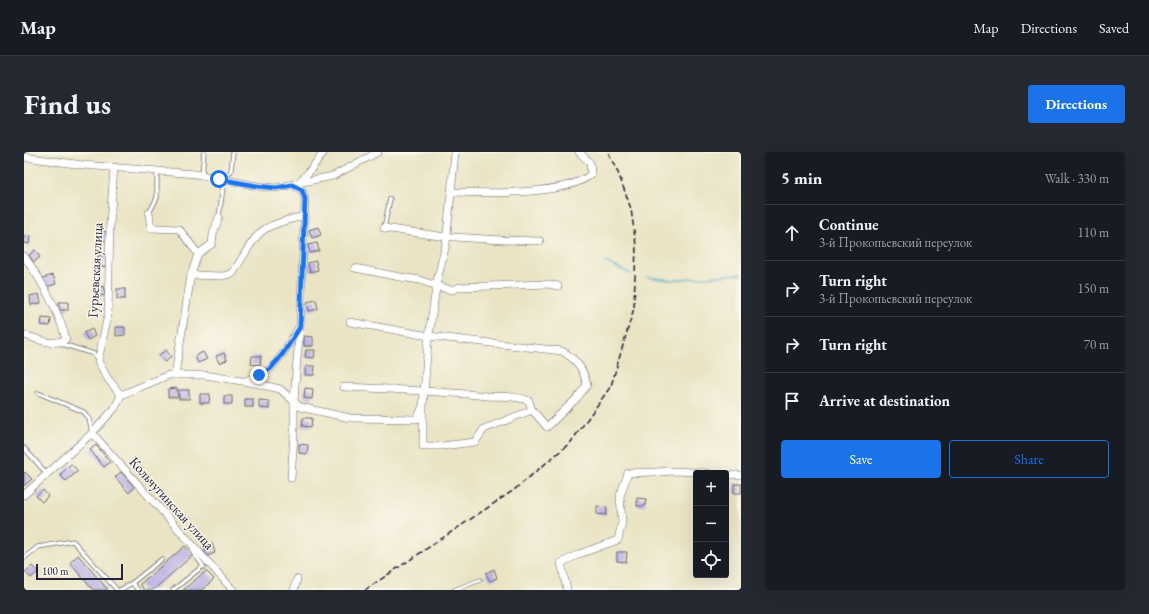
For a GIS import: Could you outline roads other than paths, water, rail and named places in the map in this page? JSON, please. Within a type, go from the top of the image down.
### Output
[{"type":"street","points":[[295,184],[308,173],[324,152]]},
{"type":"street","points":[[24,157],[83,165],[114,166],[202,175],[257,186],[276,188],[333,176],[378,152]]},
{"type":"street","points":[[455,152],[446,236],[436,286],[429,336],[423,406],[423,446],[442,446],[475,442],[484,429],[532,410]]},
{"type":"street","points":[[451,192],[504,193],[553,189],[585,180],[591,174],[590,163],[579,152]]},
{"type":"street","name":"Гурьевская улица","points":[[98,362],[108,316],[110,289],[110,224],[114,166]]},
{"type":"street","points":[[291,478],[294,435],[294,402],[300,327],[305,199],[302,190],[295,184]]},
{"type":"street","points":[[149,213],[151,228],[179,229],[198,254]]},
{"type":"street","points":[[191,276],[223,276],[233,273],[245,252],[264,230],[285,220],[304,216]]},
{"type":"street","points":[[175,375],[194,264],[198,254],[212,244],[213,234],[219,217]]},
{"type":"street","points":[[384,228],[446,236],[501,240],[540,240]]},
{"type":"street","points":[[24,256],[38,275],[62,325],[66,338],[59,343],[44,341],[24,335]]},
{"type":"street","points":[[355,268],[400,278],[420,280],[452,290],[460,287],[548,284],[558,286]]},
{"type":"street","points":[[344,387],[424,390],[490,396],[522,397],[529,401],[532,410],[547,427],[578,398],[587,385],[584,372],[573,358],[562,351],[429,336],[350,322]]},
{"type":"street","points":[[246,381],[270,369],[282,355],[300,327]]},
{"type":"street","points":[[98,362],[108,379],[121,395]]},
{"type":"street","points":[[24,495],[92,433],[115,408],[121,395],[169,375],[205,375],[246,381],[280,389],[300,407],[350,418],[417,418],[423,406]]},
{"type":"street","name":"Кольчугинская улица","points":[[92,433],[233,590]]},
{"type":"street","points":[[567,590],[560,563],[579,554],[618,540],[622,522],[620,496],[628,473],[678,471],[693,472]]},
{"type":"street","points":[[729,475],[741,475]]},
{"type":"street","points":[[294,590],[297,579]]},
{"type":"lane","points":[[202,175],[204,152]]},
{"type":"lane","points":[[219,217],[224,180],[231,171],[233,152]]},
{"type":"lane","points":[[149,213],[157,198],[157,170]]},
{"type":"lane","points":[[384,228],[390,199]]},
{"type":"lane","points":[[59,343],[94,354],[98,362]]},
{"type":"lane","points":[[38,393],[84,412],[89,419],[92,433]]},
{"type":"lane","points":[[24,448],[47,474]]},
{"type":"lane","points":[[24,558],[38,547],[73,541],[117,590]]},
{"type":"lane","points":[[173,590],[204,567],[192,551],[193,546]]},
{"type":"lane","points":[[120,590],[132,583],[162,559]]},
{"type":"lane","points":[[454,590],[480,580]]},
{"type":"lane","points":[[132,583],[138,590]]},
{"type":"waterway","points":[[605,262],[631,274]]},
{"type":"waterway","points":[[647,277],[670,280],[741,274]]},
{"type":"railway","points":[[365,590],[514,490],[571,442],[611,386],[634,308],[636,245],[631,209],[619,175],[608,152]]}]
